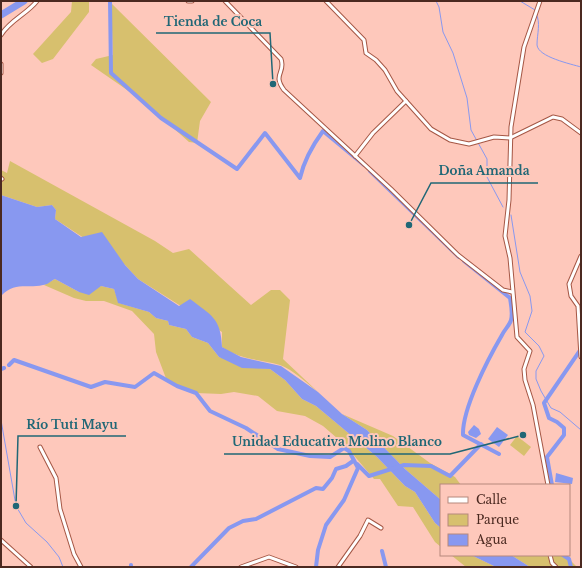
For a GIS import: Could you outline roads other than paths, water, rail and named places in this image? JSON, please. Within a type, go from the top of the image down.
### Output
[{"type":"street","points":[[1,35],[14,19],[32,7],[37,1]]},
{"type":"street","points":[[225,1],[281,59],[283,64],[278,78],[279,84],[284,90],[458,255],[503,290],[512,292]]},
{"type":"street","points":[[326,1],[364,40],[366,53],[376,60],[385,70],[397,92],[431,129],[450,140],[469,144],[494,137],[510,138],[546,119],[553,117],[562,119],[581,133]]},
{"type":"street","points":[[540,1],[524,47],[510,138],[509,200],[505,236],[510,258],[517,337],[530,351],[524,369],[525,380],[533,405],[548,484]]},
{"type":"street","points":[[1,64],[1,72]]},
{"type":"street","points":[[355,156],[373,133],[406,101]]},
{"type":"street","points":[[581,256],[568,284],[571,296],[578,306],[581,357]]},
{"type":"street","points":[[40,447],[56,478],[60,509],[74,554],[81,567]]},
{"type":"street","points":[[338,567],[360,536],[368,520],[381,528]]},
{"type":"street","points":[[1,540],[31,567]]},
{"type":"street","points":[[550,556],[552,564],[556,567]]},
{"type":"street","points":[[241,567],[269,557],[296,567]]},
{"type":"water","points":[[1,195],[37,207],[52,205],[56,210],[55,219],[81,237],[102,232],[125,265],[138,279],[179,306],[190,299],[214,318],[220,330],[222,347],[241,357],[281,366],[318,392],[342,414],[367,430],[405,469],[440,499],[440,527],[435,523],[415,492],[405,486],[377,457],[316,406],[302,399],[285,380],[270,369],[242,368],[219,357],[208,343],[192,337],[186,329],[169,325],[168,321],[156,318],[149,312],[118,303],[114,289],[101,286],[89,295],[79,292],[55,279],[44,285],[16,287],[6,291],[1,296]]},
{"type":"water","points":[[474,425],[479,429],[481,434],[476,438],[469,435],[468,432]]},
{"type":"water","points":[[497,427],[508,435],[499,447],[488,439]]},
{"type":"water","points":[[556,473],[573,478],[572,484],[555,482]]},
{"type":"water","points":[[473,556],[513,556],[530,567],[496,567]]},
{"type":"waterway","points":[[1,15],[24,1]]},
{"type":"waterway","points":[[110,1],[111,73],[161,118],[237,169],[265,133],[300,178],[309,153],[323,131],[364,165]]},
{"type":"waterway","points":[[436,1],[439,7],[443,32],[453,53],[467,98],[471,130],[487,159],[487,177],[503,207]]},
{"type":"waterway","points":[[520,1],[535,10]]},
{"type":"waterway","points":[[536,13],[538,21],[537,45],[539,49],[549,56],[581,67]]},
{"type":"waterway","points":[[370,171],[459,257]]},
{"type":"waterway","points":[[511,215],[520,272],[530,296],[532,311],[525,332],[539,346],[544,356],[536,371],[536,379],[551,408],[560,412],[581,430]]},
{"type":"waterway","points":[[464,261],[510,298],[512,317],[483,370],[471,398],[464,424],[463,435],[499,454]]},
{"type":"waterway","points":[[552,484],[547,457],[564,435],[564,428],[549,418],[544,403],[581,349]]},
{"type":"waterway","points":[[9,365],[14,360],[91,387],[105,382],[135,387],[154,373],[177,386],[196,393],[210,411],[246,428],[278,449],[310,456],[330,457],[344,448],[349,451],[358,468],[344,500],[326,525],[318,550],[316,567]]},
{"type":"waterway","points":[[1,420],[16,506],[26,523],[47,542],[59,557],[63,567]]},
{"type":"waterway","points":[[357,464],[369,476],[404,465],[431,466],[450,476],[481,444]]},
{"type":"waterway","points":[[191,567],[229,528],[243,521],[256,519],[316,488],[323,489],[332,478],[336,469],[346,466],[353,461]]},
{"type":"waterway","points":[[382,551],[386,567]]},
{"type":"waterway","points":[[564,556],[569,559],[571,567]]},
{"type":"place","name":"Tienda de Coca","points":[[273,84]]},
{"type":"place","name":"Doña Amanda","points":[[409,225]]},
{"type":"place","name":"Unidad Educativa Molino Blanco","points":[[523,435]]},
{"type":"place","name":"Río Tuti Mayu","points":[[16,506]]}]
